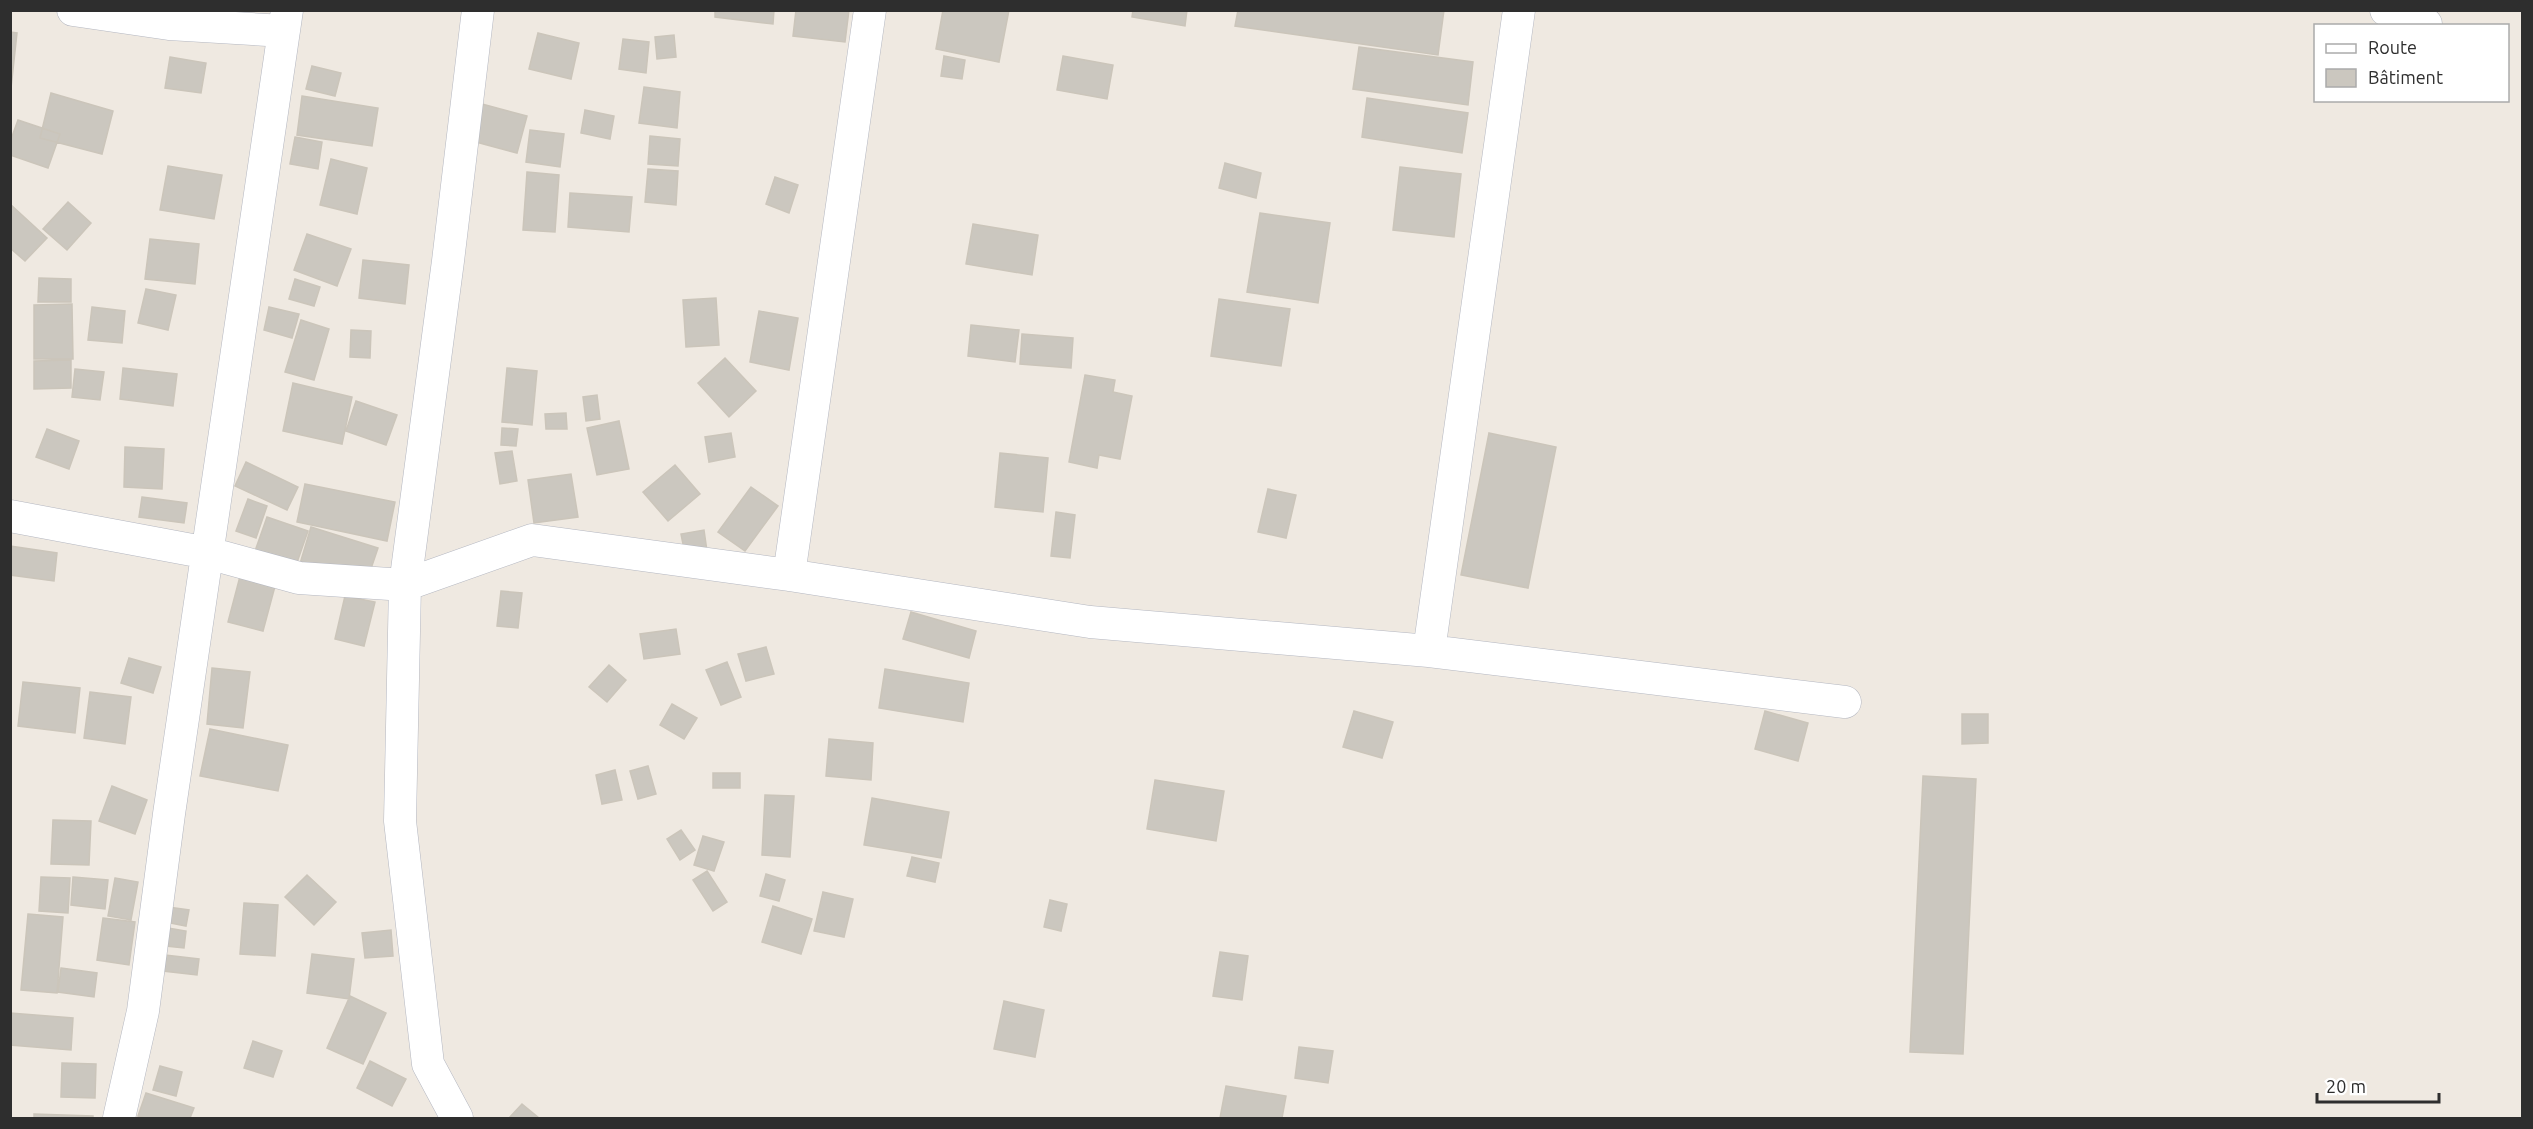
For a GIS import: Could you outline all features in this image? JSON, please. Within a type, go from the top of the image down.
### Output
[{"type":"street","points":[[73,10],[169,24],[286,21],[143,1011],[119,1119]]},
{"type":"street","points":[[457,1119],[428,1064],[400,821],[405,585],[448,261],[478,10]]},
{"type":"street","points":[[789,575],[870,10]]},
{"type":"street","points":[[1429,651],[1520,10]]},
{"type":"street","points":[[2386,10],[2426,24]]},
{"type":"street","points":[[10,516],[208,553],[299,578],[405,585],[532,540],[789,575],[1090,622],[1429,651],[1845,702]]},
{"type":"building","points":[[715,10],[774,10],[773,24],[715,17]]},
{"type":"building","points":[[796,10],[849,10],[845,42],[793,36]]},
{"type":"building","points":[[943,10],[1009,10],[999,62],[936,49]]},
{"type":"building","points":[[1133,10],[1187,10],[1185,26],[1132,17]]},
{"type":"building","points":[[1238,10],[1444,10],[1438,55],[1235,26]]},
{"type":"building","points":[[10,32],[17,33],[11,88],[10,88]]},
{"type":"building","points":[[538,33],[579,43],[571,79],[529,69]]},
{"type":"building","points":[[674,35],[676,57],[657,59],[655,37]]},
{"type":"building","points":[[623,39],[649,42],[646,73],[619,69]]},
{"type":"building","points":[[1359,47],[1473,62],[1468,105],[1353,89]]},
{"type":"building","points":[[944,56],[965,60],[962,79],[941,76]]},
{"type":"building","points":[[1063,56],[1113,65],[1107,99],[1057,90]]},
{"type":"building","points":[[170,57],[206,63],[201,93],[165,88]]},
{"type":"building","points":[[312,66],[341,73],[335,96],[306,89]]},
{"type":"building","points":[[644,87],[680,92],[677,128],[639,123]]},
{"type":"building","points":[[51,93],[113,111],[102,154],[40,138]]},
{"type":"building","points":[[302,96],[378,108],[372,146],[297,135]]},
{"type":"building","points":[[1367,98],[1468,113],[1462,153],[1362,137]]},
{"type":"building","points":[[482,104],[527,116],[517,153],[472,141]]},
{"type":"building","points":[[585,110],[614,116],[610,139],[581,133]]},
{"type":"building","points":[[18,120],[60,134],[48,168],[10,155],[10,142]]},
{"type":"building","points":[[530,130],[564,134],[560,167],[526,162]]},
{"type":"building","points":[[650,136],[680,139],[678,166],[648,164]]},
{"type":"building","points":[[295,137],[322,142],[318,169],[290,164]]},
{"type":"building","points":[[331,159],[367,168],[357,214],[320,205]]},
{"type":"building","points":[[1225,163],[1261,173],[1256,198],[1219,188]]},
{"type":"building","points":[[168,166],[222,175],[214,219],[160,210]]},
{"type":"building","points":[[1400,167],[1461,174],[1454,237],[1393,230]]},
{"type":"building","points":[[648,169],[678,171],[676,205],[645,202]]},
{"type":"building","points":[[527,172],[559,175],[555,232],[523,230]]},
{"type":"building","points":[[775,177],[798,185],[789,213],[766,204]]},
{"type":"building","points":[[570,193],[632,197],[629,232],[568,227]]},
{"type":"building","points":[[68,202],[91,223],[67,250],[43,229]]},
{"type":"building","points":[[10,204],[47,238],[25,261],[10,248]]},
{"type":"building","points":[[1260,213],[1330,223],[1318,303],[1247,292]]},
{"type":"building","points":[[973,224],[1038,235],[1032,275],[966,264]]},
{"type":"building","points":[[307,234],[351,249],[337,286],[294,270]]},
{"type":"building","points":[[150,239],[199,244],[195,284],[145,279]]},
{"type":"building","points":[[363,260],[409,265],[405,304],[359,298]]},
{"type":"building","points":[[39,278],[71,279],[71,302],[38,302]]},
{"type":"building","points":[[295,279],[320,287],[314,306],[289,299]]},
{"type":"building","points":[[146,289],[176,295],[168,330],[138,323]]},
{"type":"building","points":[[716,298],[719,345],[686,347],[683,300]]},
{"type":"building","points":[[1219,299],[1290,309],[1281,366],[1211,356]]},
{"type":"building","points":[[72,304],[73,359],[34,359],[34,305]]},
{"type":"building","points":[[92,307],[125,311],[122,343],[88,340]]},
{"type":"building","points":[[269,307],[299,314],[292,338],[264,330]]},
{"type":"building","points":[[759,311],[798,318],[789,370],[750,362]]},
{"type":"building","points":[[301,320],[329,329],[314,380],[285,372]]},
{"type":"building","points":[[971,325],[1019,330],[1015,362],[968,356]]},
{"type":"building","points":[[351,330],[371,331],[370,358],[350,357]]},
{"type":"building","points":[[1022,334],[1073,338],[1071,368],[1020,364]]},
{"type":"building","points":[[725,358],[756,391],[729,417],[698,383]]},
{"type":"building","points":[[71,360],[71,388],[34,389],[34,361]]},
{"type":"building","points":[[123,368],[177,374],[173,406],[120,399]]},
{"type":"building","points":[[507,368],[537,371],[532,425],[502,422]]},
{"type":"building","points":[[75,369],[104,372],[100,400],[72,397]]},
{"type":"building","points":[[1085,375],[1115,380],[1113,392],[1132,396],[1120,459],[1099,455],[1097,468],[1069,462]]},
{"type":"building","points":[[293,383],[352,397],[342,444],[283,431]]},
{"type":"building","points":[[597,395],[600,419],[586,421],[583,397]]},
{"type":"building","points":[[356,401],[397,415],[386,445],[346,431]]},
{"type":"building","points":[[566,413],[567,429],[546,429],[545,414]]},
{"type":"building","points":[[619,421],[629,469],[597,475],[587,428]]},
{"type":"building","points":[[502,428],[518,429],[516,446],[501,445]]},
{"type":"building","points":[[47,429],[79,441],[69,469],[36,457]]},
{"type":"building","points":[[731,433],[735,457],[709,462],[705,437]]},
{"type":"building","points":[[1489,433],[1556,447],[1528,588],[1461,575]]},
{"type":"building","points":[[125,447],[164,449],[162,489],[124,487]]},
{"type":"building","points":[[512,451],[517,481],[500,484],[495,453]]},
{"type":"building","points":[[1000,453],[1048,458],[1043,512],[995,507]]},
{"type":"building","points":[[246,462],[298,487],[287,510],[235,486]]},
{"type":"building","points":[[675,465],[700,494],[668,521],[643,492]]},
{"type":"building","points":[[571,474],[578,517],[534,523],[528,480]]},
{"type":"building","points":[[305,484],[395,502],[387,541],[297,522]]},
{"type":"building","points":[[751,487],[778,506],[745,551],[718,532]]},
{"type":"building","points":[[1268,489],[1296,495],[1286,538],[1258,532]]},
{"type":"building","points":[[142,497],[187,503],[184,523],[139,517]]},
{"type":"building","points":[[248,499],[267,506],[256,538],[236,531]]},
{"type":"building","points":[[1056,512],[1075,515],[1070,558],[1051,556]]},
{"type":"building","points":[[267,517],[308,531],[294,571],[253,557]]},
{"type":"building","points":[[311,527],[378,548],[361,598],[296,577]]},
{"type":"building","points":[[704,530],[707,551],[685,554],[681,534]]},
{"type":"building","points":[[10,546],[57,553],[54,581],[10,575]]},
{"type":"building","points":[[243,565],[278,575],[263,631],[228,622]]},
{"type":"building","points":[[501,591],[522,593],[518,628],[497,626]]},
{"type":"building","points":[[345,596],[375,602],[364,646],[335,639]]},
{"type":"building","points":[[911,612],[976,631],[969,658],[903,639]]},
{"type":"building","points":[[676,629],[680,654],[644,659],[640,634]]},
{"type":"building","points":[[766,647],[774,674],[746,681],[738,654]]},
{"type":"building","points":[[129,658],[161,667],[153,693],[121,683]]},
{"type":"building","points":[[727,662],[741,697],[721,705],[706,670]]},
{"type":"building","points":[[609,665],[626,680],[607,702],[589,687]]},
{"type":"building","points":[[212,668],[250,672],[243,728],[207,724]]},
{"type":"building","points":[[885,669],[969,683],[963,722],[879,708]]},
{"type":"building","points":[[23,682],[80,688],[75,733],[18,726]]},
{"type":"building","points":[[90,692],[131,697],[125,744],[84,738]]},
{"type":"building","points":[[672,704],[697,718],[684,739],[660,725]]},
{"type":"building","points":[[1354,711],[1393,722],[1382,758],[1343,747]]},
{"type":"building","points":[[1765,711],[1808,723],[1798,761],[1755,749]]},
{"type":"building","points":[[1962,714],[1988,714],[1988,743],[1962,744]]},
{"type":"building","points":[[210,729],[288,745],[278,791],[200,776]]},
{"type":"building","points":[[829,739],[873,743],[871,780],[826,776]]},
{"type":"building","points":[[648,766],[656,794],[638,799],[630,771]]},
{"type":"building","points":[[615,770],[622,800],[602,804],[596,775]]},
{"type":"building","points":[[713,773],[740,773],[740,788],[713,788]]},
{"type":"building","points":[[1923,776],[1976,779],[1963,1054],[1910,1052]]},
{"type":"building","points":[[1155,780],[1224,791],[1216,841],[1147,829]]},
{"type":"building","points":[[112,786],[147,800],[135,834],[99,821]]},
{"type":"building","points":[[765,795],[794,796],[790,857],[762,855]]},
{"type":"building","points":[[872,798],[949,812],[941,858],[864,845]]},
{"type":"building","points":[[53,820],[91,821],[89,865],[51,864]]},
{"type":"building","points":[[681,830],[695,850],[680,860],[667,839]]},
{"type":"building","points":[[703,836],[724,842],[714,871],[694,865]]},
{"type":"building","points":[[912,857],[939,863],[935,882],[907,876]]},
{"type":"building","points":[[707,871],[727,902],[713,911],[693,880]]},
{"type":"building","points":[[766,874],[785,880],[779,901],[760,896]]},
{"type":"building","points":[[307,875],[336,902],[314,925],[285,897]]},
{"type":"building","points":[[41,877],[70,878],[68,913],[39,911]]},
{"type":"building","points":[[73,877],[108,880],[105,909],[71,905]]},
{"type":"building","points":[[115,878],[138,882],[131,920],[108,916]]},
{"type":"building","points":[[823,892],[853,899],[844,937],[814,931]]},
{"type":"building","points":[[1050,900],[1067,904],[1061,931],[1044,927]]},
{"type":"building","points":[[244,903],[278,905],[275,956],[240,954]]},
{"type":"building","points":[[773,906],[812,919],[801,954],[762,942]]},
{"type":"building","points":[[168,907],[189,910],[186,926],[165,922]]},
{"type":"building","points":[[28,914],[63,917],[57,993],[21,990]]},
{"type":"building","points":[[103,918],[135,922],[129,965],[97,960]]},
{"type":"building","points":[[168,928],[186,931],[184,948],[166,946]]},
{"type":"building","points":[[391,930],[393,956],[365,958],[362,933]]},
{"type":"building","points":[[1220,952],[1248,956],[1242,1000],[1213,996]]},
{"type":"building","points":[[312,954],[354,959],[349,999],[307,993]]},
{"type":"building","points":[[165,955],[199,959],[197,975],[163,971]]},
{"type":"building","points":[[61,968],[97,973],[94,997],[58,992]]},
{"type":"building","points":[[350,996],[386,1013],[363,1064],[327,1048]]},
{"type":"building","points":[[1004,1001],[1044,1010],[1035,1057],[994,1049]]},
{"type":"building","points":[[10,1013],[73,1018],[71,1050],[10,1045]]},
{"type":"building","points":[[253,1041],[282,1051],[273,1077],[244,1068]]},
{"type":"building","points":[[1299,1047],[1333,1051],[1328,1083],[1295,1078]]},
{"type":"building","points":[[370,1061],[406,1079],[392,1106],[357,1088]]},
{"type":"building","points":[[62,1063],[96,1064],[95,1098],[61,1097]]},
{"type":"building","points":[[160,1066],[182,1072],[176,1096],[153,1090]]},
{"type":"building","points":[[1226,1086],[1286,1096],[1282,1118],[1220,1118]]},
{"type":"building","points":[[146,1093],[194,1108],[190,1118],[138,1116]]},
{"type":"building","points":[[522,1104],[539,1118],[509,1118]]},
{"type":"building","points":[[34,1114],[93,1116],[93,1118],[34,1118]]}]
